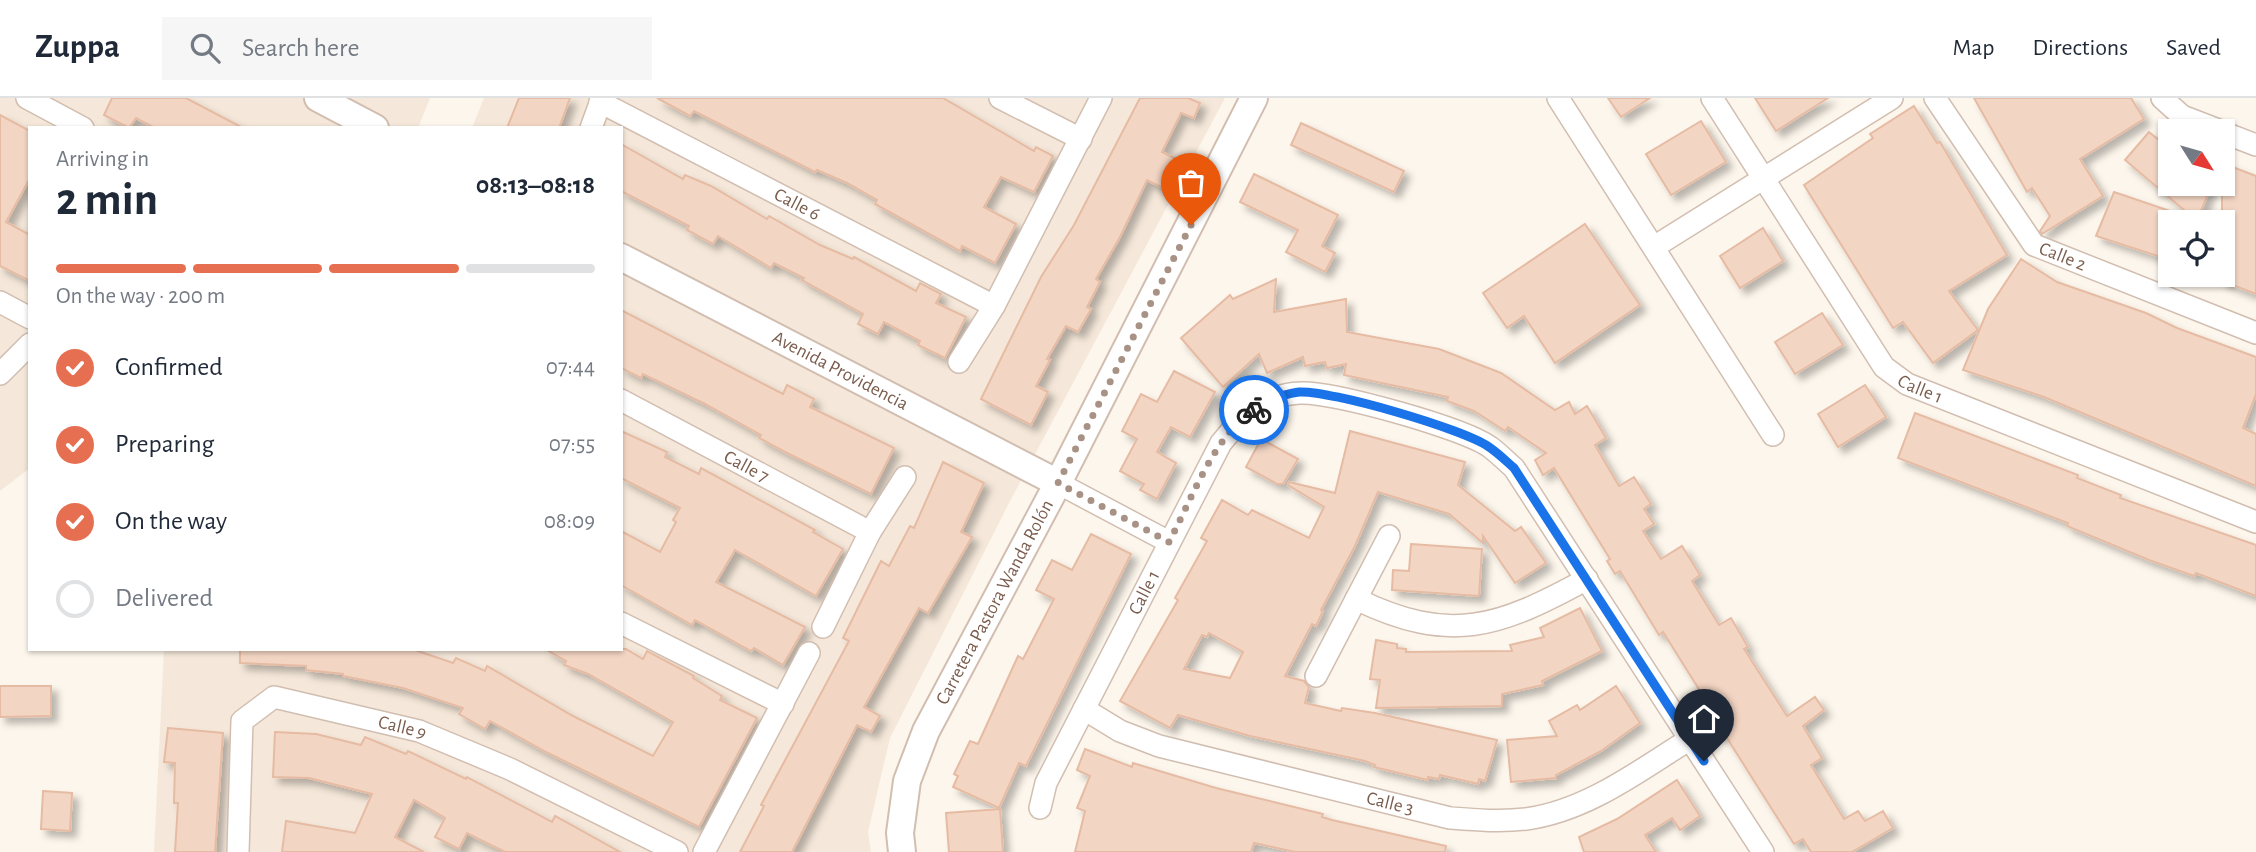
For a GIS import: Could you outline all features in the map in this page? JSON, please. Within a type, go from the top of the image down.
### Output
[{"type":"street","points":[[27,98],[79,126]]},
{"type":"street","points":[[318,98],[371,126]]},
{"type":"street","points":[[1000,98],[1081,139]]},
{"type":"street","points":[[960,362],[994,306],[1101,98]]},
{"type":"street","name":"Carretera Pastora Wanda Rolón","points":[[902,852],[902,807],[915,755],[1058,483],[1254,98]]},
{"type":"street","points":[[1558,98],[1773,435]]},
{"type":"street","name":"Calle 1","points":[[1712,98],[1884,367],[1907,384],[2256,522]]},
{"type":"street","points":[[1654,247],[1892,98]]},
{"type":"street","name":"Calle 2","points":[[1935,98],[2034,245],[2256,333]]},
{"type":"street","points":[[2162,98],[2182,116],[2190,119]]},
{"type":"street","points":[[592,126],[601,100]]},
{"type":"street","name":"Calle 6","points":[[601,100],[994,306]]},
{"type":"street","points":[[2235,137],[2256,145]]},
{"type":"street","name":"Avenida Providencia","points":[[623,258],[1058,483]]},
{"type":"street","points":[[0,302],[28,317]]},
{"type":"street","points":[[1,374],[28,346]]},
{"type":"street","name":"Calle 1","points":[[1040,808],[1046,783],[1221,443],[1241,418],[1267,401],[1298,392],[1330,395],[1459,432],[1489,446],[1514,468],[1763,852]]},
{"type":"street","name":"Calle 7","points":[[623,401],[870,531]]},
{"type":"street","points":[[824,627],[870,531],[905,477]]},
{"type":"street","points":[[1058,483],[1169,542]]},
{"type":"street","points":[[1316,676],[1389,536]]},
{"type":"street","points":[[1356,599],[1413,621],[1474,626],[1534,608],[1587,579]]},
{"type":"street","points":[[623,624],[783,704]]},
{"type":"street","points":[[704,852],[809,653]]},
{"type":"street","name":"Calle 9","points":[[239,852],[242,721],[274,697],[419,731],[510,769],[677,852]]},
{"type":"street","name":"Calle 3","points":[[1084,709],[1120,731],[1160,746],[1450,818],[1488,821],[1528,818],[1565,809],[1601,793],[1690,739]]},
{"type":"shaded area","points":[[0,98],[430,98],[419,126],[28,126],[28,470],[0,491]]},
{"type":"shaded area","points":[[484,98],[1225,98],[1008,505],[890,738],[868,832],[871,852],[154,852],[164,651],[623,651],[623,126],[473,126]]},
{"type":"building","points":[[112,98],[186,98],[239,126],[151,126],[136,118],[130,126],[125,126],[104,115]]},
{"type":"building","points":[[519,98],[570,98],[560,126],[508,126]]},
{"type":"building","points":[[657,98],[943,98],[1034,151],[1036,147],[1053,156],[1034,192],[1001,177],[984,207],[1016,224],[995,263],[962,246],[960,251],[875,204],[877,200],[847,183],[817,170],[815,172],[694,111],[690,116]]},
{"type":"building","points":[[1140,98],[1188,98],[1200,103],[1194,118],[1181,113],[1162,152],[1176,159],[1161,187],[1147,180],[1120,237],[1096,279],[1100,282],[1087,307],[1091,309],[1078,332],[1066,326],[1047,359],[1050,360],[1036,386],[1048,392],[1031,425],[981,399],[1041,277],[1074,225]]},
{"type":"building","points":[[1608,98],[1650,98],[1621,117]]},
{"type":"building","points":[[1755,98],[1828,98],[1776,131]]},
{"type":"building","points":[[1974,98],[2131,98],[2144,119],[2080,159],[2103,196],[2042,234],[2040,231],[2050,216],[2032,188],[2027,192]]},
{"type":"building","points":[[1914,106],[1937,143],[1940,142],[2007,255],[1949,291],[1978,330],[1933,363],[1903,322],[1893,328],[1804,185],[1873,138],[1870,134]]},
{"type":"building","points":[[0,115],[28,130],[28,182],[6,222],[28,234],[28,280],[0,266]]},
{"type":"building","points":[[1701,121],[1726,162],[1671,195],[1646,154]]},
{"type":"building","points":[[1301,123],[1404,171],[1394,192],[1291,145]]},
{"type":"building","points":[[2149,132],[2158,139],[2158,188],[2125,160]]},
{"type":"building","points":[[623,145],[683,179],[685,175],[711,186],[767,219],[769,216],[820,245],[853,259],[854,257],[916,291],[920,283],[941,294],[936,303],[966,317],[945,358],[918,345],[920,341],[884,322],[878,334],[858,324],[863,314],[802,280],[804,278],[774,263],[771,268],[718,236],[713,244],[687,230],[689,226],[623,192]]},
{"type":"building","points":[[2235,168],[2256,176],[2256,294],[2235,286],[2235,210],[2222,210],[2222,196],[2235,196]]},
{"type":"building","points":[[1254,174],[1338,215],[1322,246],[1335,253],[1325,272],[1286,252],[1298,230],[1240,202]]},
{"type":"building","points":[[2114,192],[2167,210],[2158,210],[2158,256],[2096,236]]},
{"type":"building","points":[[2167,196],[2207,196],[2201,210],[2184,210]]},
{"type":"building","points":[[1585,224],[1640,305],[1555,363],[1524,316],[1507,328],[1483,293]]},
{"type":"building","points":[[1763,228],[1783,261],[1740,288],[1720,256]]},
{"type":"building","points":[[2021,259],[2057,282],[2146,313],[2177,328],[2256,357],[2256,394],[2243,428],[2256,434],[2256,486],[2044,397],[1963,370],[1988,309]]},
{"type":"building","points":[[1276,279],[1274,312],[1346,299],[1347,332],[1439,349],[1501,373],[1555,410],[1569,402],[1575,414],[1587,406],[1606,438],[1595,445],[1619,486],[1634,477],[1651,504],[1644,509],[1654,524],[1643,531],[1661,559],[1682,546],[1700,575],[1692,581],[1719,625],[1731,618],[1748,647],[1744,649],[1787,716],[1815,697],[1824,710],[1803,726],[1822,758],[1811,765],[1844,819],[1858,811],[1865,821],[1883,811],[1893,828],[1852,852],[1811,852],[1803,839],[1794,844],[1725,735],[1722,737],[1710,718],[1715,715],[1663,632],[1659,635],[1620,571],[1615,574],[1607,561],[1610,559],[1554,468],[1543,475],[1535,460],[1546,453],[1508,427],[1505,431],[1474,411],[1447,401],[1448,397],[1344,375],[1346,364],[1327,368],[1325,362],[1305,366],[1303,357],[1267,373],[1259,354],[1223,387],[1181,338],[1230,295],[1233,299]]},
{"type":"building","points":[[623,311],[783,394],[787,385],[814,399],[810,407],[894,448],[871,494],[759,438],[761,435],[705,404],[643,374],[641,378],[623,369]]},
{"type":"building","points":[[1822,313],[1843,345],[1795,374],[1775,342]]},
{"type":"building","points":[[1174,371],[1215,392],[1190,437],[1171,427],[1157,452],[1176,463],[1157,499],[1140,490],[1144,484],[1120,471],[1137,439],[1122,431],[1141,394],[1157,402]]},
{"type":"building","points":[[1865,385],[1886,417],[1838,447],[1818,414]]},
{"type":"building","points":[[1915,413],[2078,475],[2077,478],[2121,495],[2120,498],[2256,545],[2256,596],[2196,573],[2194,576],[2149,560],[2067,526],[2068,523],[1898,458]]},
{"type":"building","points":[[1350,431],[1465,462],[1458,485],[1515,531],[1521,527],[1546,563],[1515,583],[1483,536],[1483,543],[1449,514],[1378,492],[1355,546],[1321,610],[1323,611],[1316,626],[1312,624],[1285,676],[1304,681],[1309,687],[1305,703],[1341,711],[1342,708],[1375,713],[1497,740],[1485,781],[1479,779],[1478,784],[1440,775],[1439,779],[1428,777],[1428,780],[1374,767],[1375,765],[1365,761],[1250,736],[1178,715],[1170,728],[1120,701],[1178,600],[1175,598],[1207,541],[1201,538],[1222,500],[1248,515],[1252,510],[1309,538],[1324,507],[1288,485],[1289,482],[1335,493]],"holes":[[[1209,633],[1243,652],[1230,678],[1184,669],[1202,635],[1207,637]]]},
{"type":"building","points":[[623,432],[667,452],[665,457],[699,474],[701,468],[815,530],[813,532],[843,549],[816,596],[735,550],[716,582],[805,627],[783,665],[754,648],[751,651],[695,620],[692,625],[623,586],[623,532],[660,552],[676,522],[673,520],[680,508],[623,479]]},
{"type":"building","points":[[1261,439],[1298,459],[1283,484],[1277,484],[1246,467]]},
{"type":"building","points":[[943,462],[984,483],[961,532],[972,537],[928,613],[919,608],[864,707],[880,716],[871,732],[857,725],[792,852],[740,852],[764,806],[761,805],[849,641],[843,638],[881,561],[889,566],[910,526],[914,528]]},
{"type":"building","points":[[1091,534],[1131,554],[1026,766],[1019,763],[999,808],[953,787],[958,776],[954,774],[970,741],[978,744],[1018,656],[1023,659],[1054,599],[1036,590],[1052,560],[1072,570]]},
{"type":"building","points":[[1411,544],[1482,549],[1479,596],[1392,590],[1393,570],[1409,571]]},
{"type":"building","points":[[1580,608],[1602,651],[1542,681],[1543,685],[1502,694],[1502,706],[1376,708],[1380,680],[1370,679],[1376,640],[1397,644],[1397,648],[1406,649],[1406,652],[1512,651],[1510,645],[1544,637],[1540,628]]},
{"type":"building","points":[[626,649],[643,659],[647,651],[694,676],[693,678],[722,696],[720,700],[757,718],[699,827],[546,752],[490,721],[485,729],[459,714],[463,708],[403,688],[343,674],[306,670],[306,666],[240,663],[240,651],[418,651],[453,663],[456,658],[485,671],[487,666],[573,716],[653,756],[673,722],[588,674],[564,665],[566,661],[548,651]]},
{"type":"building","points":[[0,686],[51,686],[51,716],[0,717]]},
{"type":"building","points":[[1616,686],[1640,723],[1601,751],[1556,775],[1556,778],[1511,782],[1507,740],[1557,736],[1549,721],[1577,705],[1580,710]]},
{"type":"building","points":[[168,728],[223,733],[215,852],[175,852],[178,803],[174,803],[175,763],[164,762]]},
{"type":"building","points":[[275,732],[316,734],[361,745],[365,737],[406,754],[408,751],[466,779],[467,777],[552,822],[555,816],[620,852],[505,852],[467,833],[459,849],[435,837],[445,818],[414,800],[395,837],[424,852],[282,852],[286,821],[355,833],[372,794],[309,778],[273,777]]},
{"type":"building","points":[[1085,749],[1132,767],[1133,763],[1216,788],[1323,814],[1322,817],[1332,820],[1446,846],[1445,852],[1295,852],[1254,843],[1251,852],[1075,852],[1085,811],[1077,808],[1090,776],[1077,770]]},
{"type":"building","points":[[1677,780],[1700,816],[1680,830],[1672,818],[1645,835],[1656,852],[1584,852],[1579,837],[1617,819]]},
{"type":"building","points":[[43,791],[72,793],[70,831],[41,829]]},
{"type":"building","points":[[1000,809],[1003,852],[949,852],[946,813]]},
{"type":"way so far","points":[[1191,225],[1058,483],[1169,542],[1221,443],[1241,418],[1254,410]]},
{"type":"route","points":[[1254,410],[1267,401],[1298,392],[1330,395],[1459,432],[1489,446],[1514,468],[1704,761]]}]
